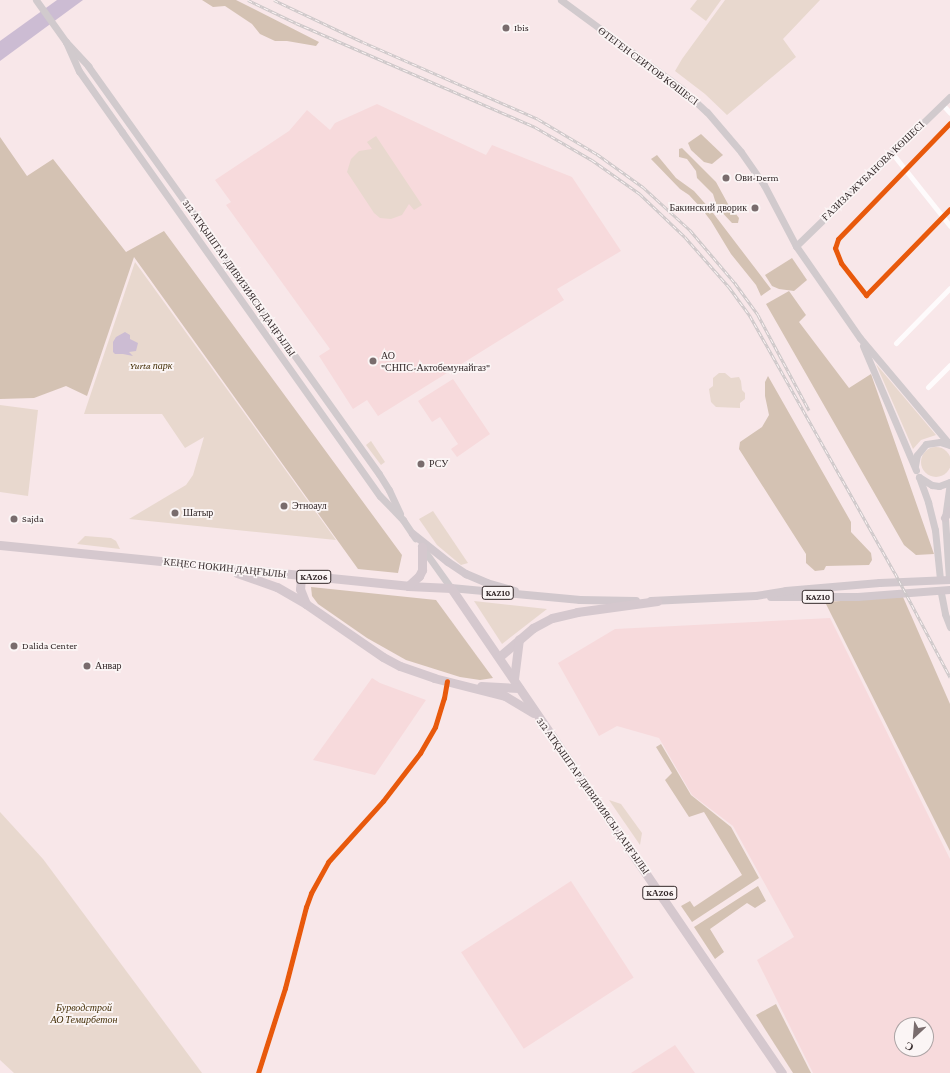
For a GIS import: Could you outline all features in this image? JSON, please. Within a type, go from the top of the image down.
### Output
[{"type":"highway","name":"КЕҢЕС НОКИН ДАҢҒЫЛЫ","points":[[0,545],[301,576],[408,586],[451,588]]},
{"type":"highway","points":[[408,586],[419,576],[422,570],[422,547]]},
{"type":"highway","points":[[220,567],[265,583],[306,604],[383,657],[406,668],[447,681],[505,696],[536,715]]},
{"type":"highway","points":[[301,576],[300,589],[306,604]]},
{"type":"highway","name":"312 АТҚЫШТАР ДИВИЗИЯСЫ ДАҢҒЫЛЫ","points":[[451,588],[514,679],[536,715],[644,869],[782,1073]]},
{"type":"highway","points":[[499,657],[533,628],[552,618],[577,612],[657,601]]},
{"type":"highway","points":[[514,679],[519,639]]},
{"type":"highway","points":[[469,686],[519,688]]},
{"type":"main road","name":"312 АТҚЫШТАР ДИВИЗИЯСЫ ДАҢҒЫЛЫ","points":[[36,0],[66,42],[88,66],[318,388],[389,490],[403,520],[451,588]]},
{"type":"main road","name":"ӨТЕГЕН СЕИТОВ КӨШЕСІ","points":[[561,0],[682,89],[707,112],[741,152],[759,178],[796,246],[860,338]]},
{"type":"main road","name":"312 АТҚЫШТАР ДИВИЗИЯСЫ ДАҢҒЫЛЫ","points":[[66,42],[79,71],[150,172],[380,496],[403,520]]},
{"type":"main road","name":"ҒАЗИЗА ЖҰБАНОВА КӨШЕСІ","points":[[796,246],[950,97]]},
{"type":"main road","points":[[150,172],[159,166]]},
{"type":"main road","points":[[860,338],[950,445]]},
{"type":"main road","points":[[860,338],[928,502],[935,530],[938,580]]},
{"type":"main road","points":[[309,394],[318,388]]},
{"type":"main road","points":[[949,579],[945,518],[950,482],[939,486],[932,485],[917,473],[916,455],[926,444],[940,442],[950,445]]},
{"type":"main road","points":[[348,450],[357,444]]},
{"type":"main road","points":[[945,518],[950,510]]},
{"type":"main road","points":[[412,534],[466,574],[487,583],[545,598]]},
{"type":"main road","name":"KAZ10","points":[[451,588],[545,598],[657,601],[756,596],[786,591],[949,579]]},
{"type":"main road","name":"KAZ10","points":[[756,596],[787,598],[950,591]]},
{"type":"main road","points":[[939,592],[950,627]]},
{"type":"street","points":[[942,104],[950,113]]},
{"type":"street","points":[[950,123],[838,239],[835,248],[841,263],[866,295],[950,209]]},
{"type":"street","points":[[892,153],[950,226]]},
{"type":"street","points":[[896,343],[950,288]]},
{"type":"street","points":[[928,387],[950,365]]},
{"type":"street","points":[[258,1073],[285,988],[311,893],[328,862],[383,801],[420,752],[435,727],[444,698],[447,681]]},
{"type":"shaded area","points":[[57,0],[83,0],[0,61],[0,41]]},
{"type":"shaded area","points":[[202,0],[236,0],[319,42],[316,46],[287,41],[275,41],[260,34],[252,24],[225,6],[213,7]]},
{"type":"shaded area","points":[[377,104],[486,155],[492,145],[572,177],[621,251],[557,289],[564,300],[378,416],[367,400],[353,409],[319,356],[330,349],[226,205],[231,202],[215,180],[289,131],[307,110],[330,130],[335,123]]},
{"type":"shaded area","points":[[701,134],[723,155],[712,164],[704,162],[691,150],[688,143]]},
{"type":"shaded area","points":[[0,137],[27,176],[53,159],[126,252],[164,231],[402,555],[398,573],[358,569],[134,257],[87,396],[66,386],[34,398],[0,399]]},
{"type":"shaded area","points":[[682,148],[716,182],[728,204],[739,218],[738,223],[732,223],[717,207],[713,194],[697,178],[696,171],[687,159],[679,157],[679,149]]},
{"type":"shaded area","points":[[657,155],[676,178],[694,191],[710,209],[771,289],[761,296],[756,285],[731,254],[711,221],[701,208],[651,159]]},
{"type":"shaded area","points":[[792,258],[807,280],[794,291],[779,289],[772,286],[765,275]]},
{"type":"shaded area","points":[[789,291],[806,315],[799,322],[849,388],[871,374],[934,554],[916,555],[904,545],[766,304]]},
{"type":"shaded area","points":[[125,332],[130,335],[130,339],[138,343],[136,351],[129,352],[133,356],[115,354],[113,352],[113,342],[116,337]]},
{"type":"shaded area","points":[[768,376],[851,522],[851,532],[871,553],[872,560],[869,565],[826,566],[824,570],[815,571],[806,563],[806,554],[739,449],[740,442],[762,427],[769,415],[765,396],[765,382]]},
{"type":"shaded area","points":[[453,379],[490,434],[457,457],[451,449],[458,444],[440,417],[432,422],[418,401]]},
{"type":"shaded area","points":[[311,587],[436,600],[493,678],[480,680],[460,677],[406,660],[367,638],[318,604],[312,596]]},
{"type":"shaded area","points":[[903,597],[950,704],[950,851],[825,602]]},
{"type":"shaded area","points":[[830,618],[950,859],[950,1073],[813,1073],[757,960],[794,937],[733,826],[692,795],[659,738],[617,726],[599,736],[558,663],[615,629]]},
{"type":"shaded area","points":[[372,678],[380,683],[426,700],[375,775],[313,760]]},
{"type":"shaded area","points":[[661,744],[691,795],[731,827],[759,878],[692,922],[681,906],[690,901],[694,907],[742,875],[704,812],[689,817],[665,780],[672,773],[656,747]]},
{"type":"shaded area","points":[[571,881],[634,977],[524,1049],[461,952]]},
{"type":"shaded area","points":[[758,886],[766,901],[755,908],[747,903],[710,929],[724,952],[715,959],[694,927]]},
{"type":"shaded area","points":[[776,1004],[811,1073],[793,1073],[756,1015]]},
{"type":"shaded area","points":[[675,1045],[695,1073],[631,1073]]},
{"type":"green space","points":[[697,0],[721,0],[706,21],[690,9]]},
{"type":"green space","points":[[725,0],[820,0],[783,39],[796,57],[727,115],[705,94],[675,71]]},
{"type":"green space","points":[[376,136],[422,205],[414,210],[409,204],[402,215],[391,219],[380,218],[374,213],[347,172],[351,159],[359,151],[372,149],[367,142]]},
{"type":"green space","name":"Yurta парк","points":[[135,262],[336,540],[129,519],[186,485],[193,475],[204,437],[185,448],[162,414],[84,414]]},
{"type":"green space","points":[[876,364],[936,435],[921,440],[913,449]]},
{"type":"green space","points":[[719,373],[725,373],[731,378],[739,377],[742,390],[745,393],[745,399],[740,403],[740,408],[716,407],[711,402],[709,389],[713,386],[713,378]]},
{"type":"green space","points":[[0,405],[38,410],[28,496],[0,492]]},
{"type":"green space","points":[[371,441],[385,462],[381,465],[366,445]]},
{"type":"green space","points":[[936,447],[947,451],[951,462],[947,473],[936,477],[925,473],[921,462],[925,451]]},
{"type":"green space","points":[[433,511],[468,563],[461,565],[437,545],[419,519]]},
{"type":"green space","points":[[85,536],[111,538],[116,541],[120,549],[77,544]]},
{"type":"green space","points":[[474,601],[547,609],[502,644]]},
{"type":"green space","points":[[609,800],[621,804],[642,833],[640,845]]},
{"type":"green space","name":"Бурводстрой АО Темирбетон","points":[[0,812],[43,859],[202,1073],[14,1073],[0,1060]]},
{"type":"railway","points":[[248,0],[296,23],[535,127],[592,160],[640,194],[685,237],[729,287],[750,316],[895,573],[950,677]]},
{"type":"railway","points":[[274,0],[363,42],[538,119],[597,154],[643,187],[690,230],[735,283],[758,315],[809,410]]},
{"type":"cycle path","points":[[950,123],[838,239],[835,248],[841,263],[866,295],[950,209]]},
{"type":"cycle path","points":[[258,1073],[285,988],[311,893],[328,862],[383,801],[420,753],[435,727],[444,698],[447,681]]},
{"type":"place","name":"Ibis","points":[[506,28]]},
{"type":"place","name":"Ови-Derm","points":[[726,178]]},
{"type":"place","name":"Бакинский дворик","points":[[755,208]]},
{"type":"place","name":"АО \"СНПС-Актобемунайгаз\"","points":[[373,361]]},
{"type":"place","name":"РСУ","points":[[421,464]]},
{"type":"place","name":"Этноаул","points":[[284,506]]},
{"type":"place","name":"Шатыр","points":[[175,513]]},
{"type":"place","name":"Sajda","points":[[14,519]]},
{"type":"place","name":"Dalida Center","points":[[14,646]]},
{"type":"place","name":"Анвар","points":[[87,666]]}]
